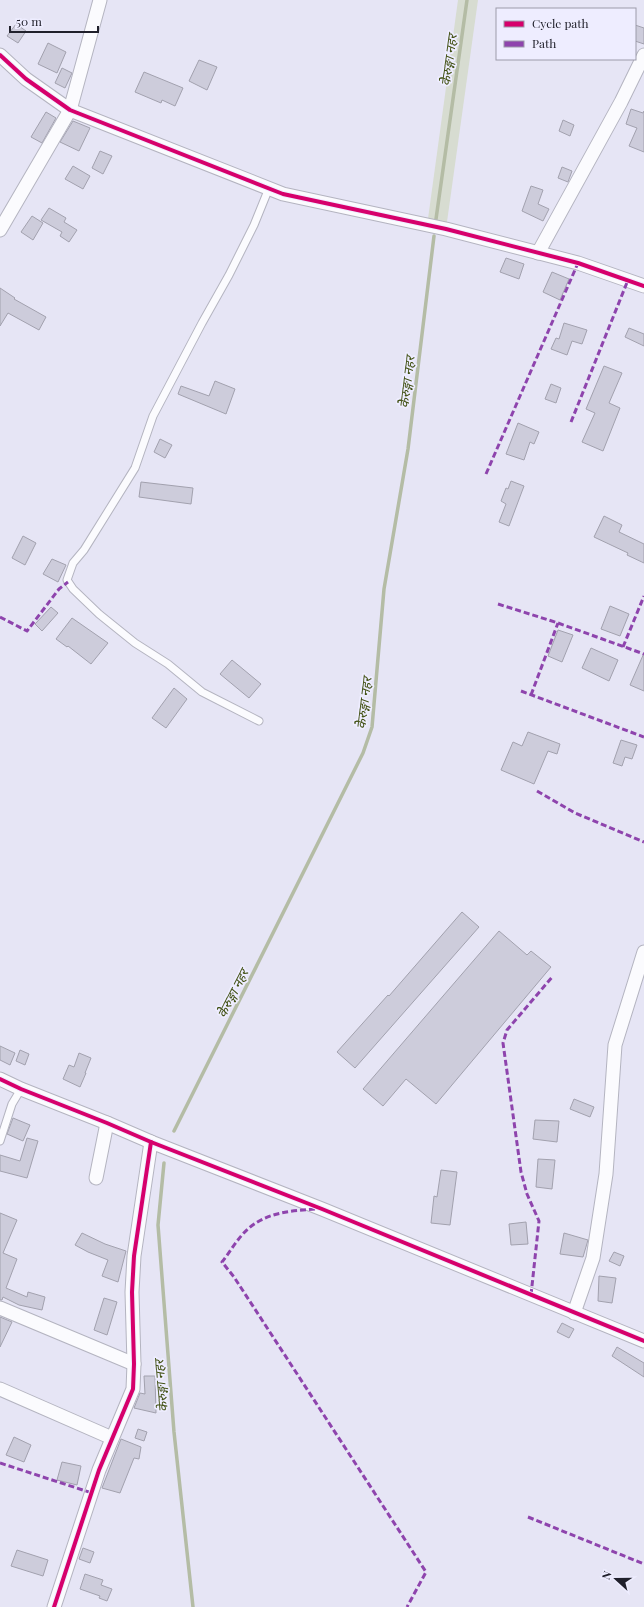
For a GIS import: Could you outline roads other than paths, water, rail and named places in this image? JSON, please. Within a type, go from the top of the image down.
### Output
[{"type":"street","points":[[0,230],[70,110],[100,0]]},
{"type":"street","points":[[0,54],[26,79],[70,110],[283,194],[446,229],[578,264],[644,286]]},
{"type":"street","points":[[538,253],[621,102],[644,55]]},
{"type":"street","points":[[574,1313],[593,1258],[604,1190],[615,1045],[644,952]]},
{"type":"street","points":[[0,1079],[151,1142],[322,1209],[644,1342]]},
{"type":"street","points":[[96,1178],[108,1123]]},
{"type":"street","points":[[54,1607],[99,1470],[133,1390],[134,1364],[132,1292],[134,1256],[151,1142]]},
{"type":"street","points":[[0,1308],[134,1364]]},
{"type":"street","points":[[0,1389],[112,1438]]},
{"type":"lane","points":[[259,721],[202,692],[168,664],[135,643],[99,614],[73,589],[67,580],[73,563],[84,550],[135,468],[153,416],[232,269],[254,225],[269,188]]},
{"type":"lane","points":[[0,1141],[12,1104],[21,1089]]},
{"type":"waterway","name":"केेरुङ्गा नहर","points":[[436,219],[467,0]]},
{"type":"waterway","name":"केेरुङ्गा नहर","points":[[174,1131],[363,753],[372,727],[384,589],[408,449],[434,236]]},
{"type":"waterway","name":"केरुङ्गा नहर","points":[[164,1163],[158,1225],[174,1432],[193,1607]]}]
